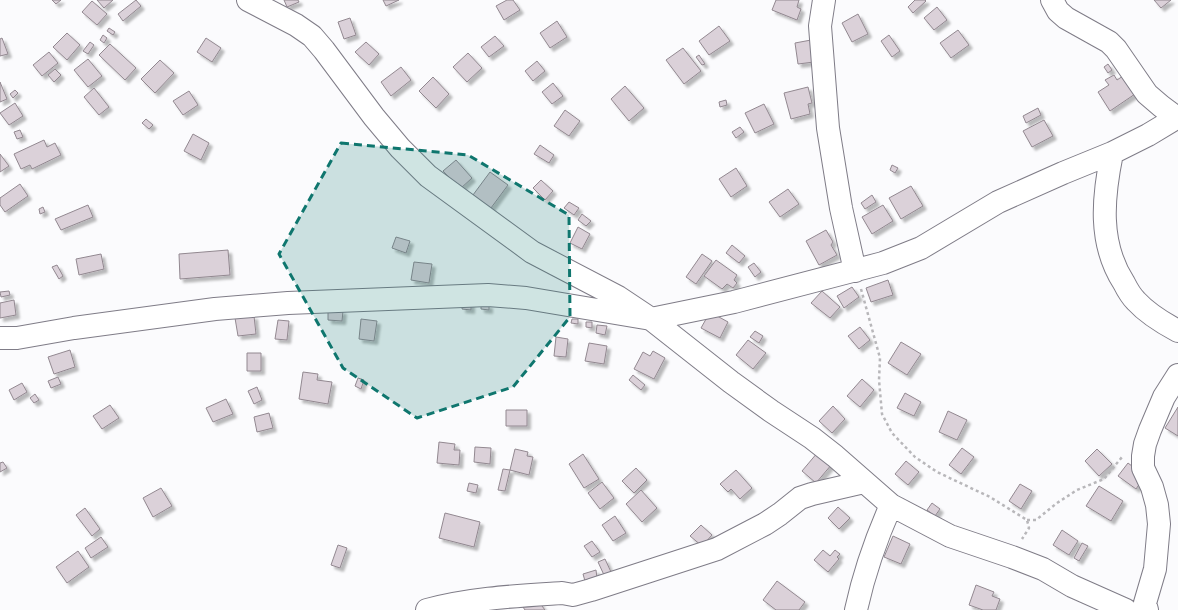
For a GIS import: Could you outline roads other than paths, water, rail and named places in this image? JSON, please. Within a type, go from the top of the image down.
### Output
[{"type":"street","points":[[248,0],[296,25],[312,36],[400,148],[428,176],[532,252],[618,297],[651,319],[771,411],[812,438],[891,505],[950,536],[1043,569],[1072,586],[1095,604],[1126,610]]},
{"type":"street","points":[[824,0],[820,26],[828,128],[842,214],[855,271]]},
{"type":"street","points":[[0,338],[17,338],[74,328],[222,308],[288,303],[480,296],[526,298],[651,319],[734,302],[883,263],[921,248],[998,202],[1112,153],[1148,135],[1178,117],[1161,106],[1147,94],[1116,49],[1109,42],[1066,18],[1058,11],[1052,0]]},
{"type":"street","points":[[1112,153],[1107,176],[1104,209],[1106,240],[1112,259],[1119,275],[1135,300],[1160,320],[1178,331]]},
{"type":"street","points":[[1147,610],[1145,603],[1155,569],[1159,524],[1157,505],[1152,487],[1143,468],[1143,456],[1145,444],[1164,397],[1178,375]]},
{"type":"street","points":[[427,610],[456,603],[492,598],[562,593],[581,603],[741,538],[780,514],[800,498],[864,482]]},
{"type":"street","points":[[856,610],[861,586],[872,552],[891,505]]}]
